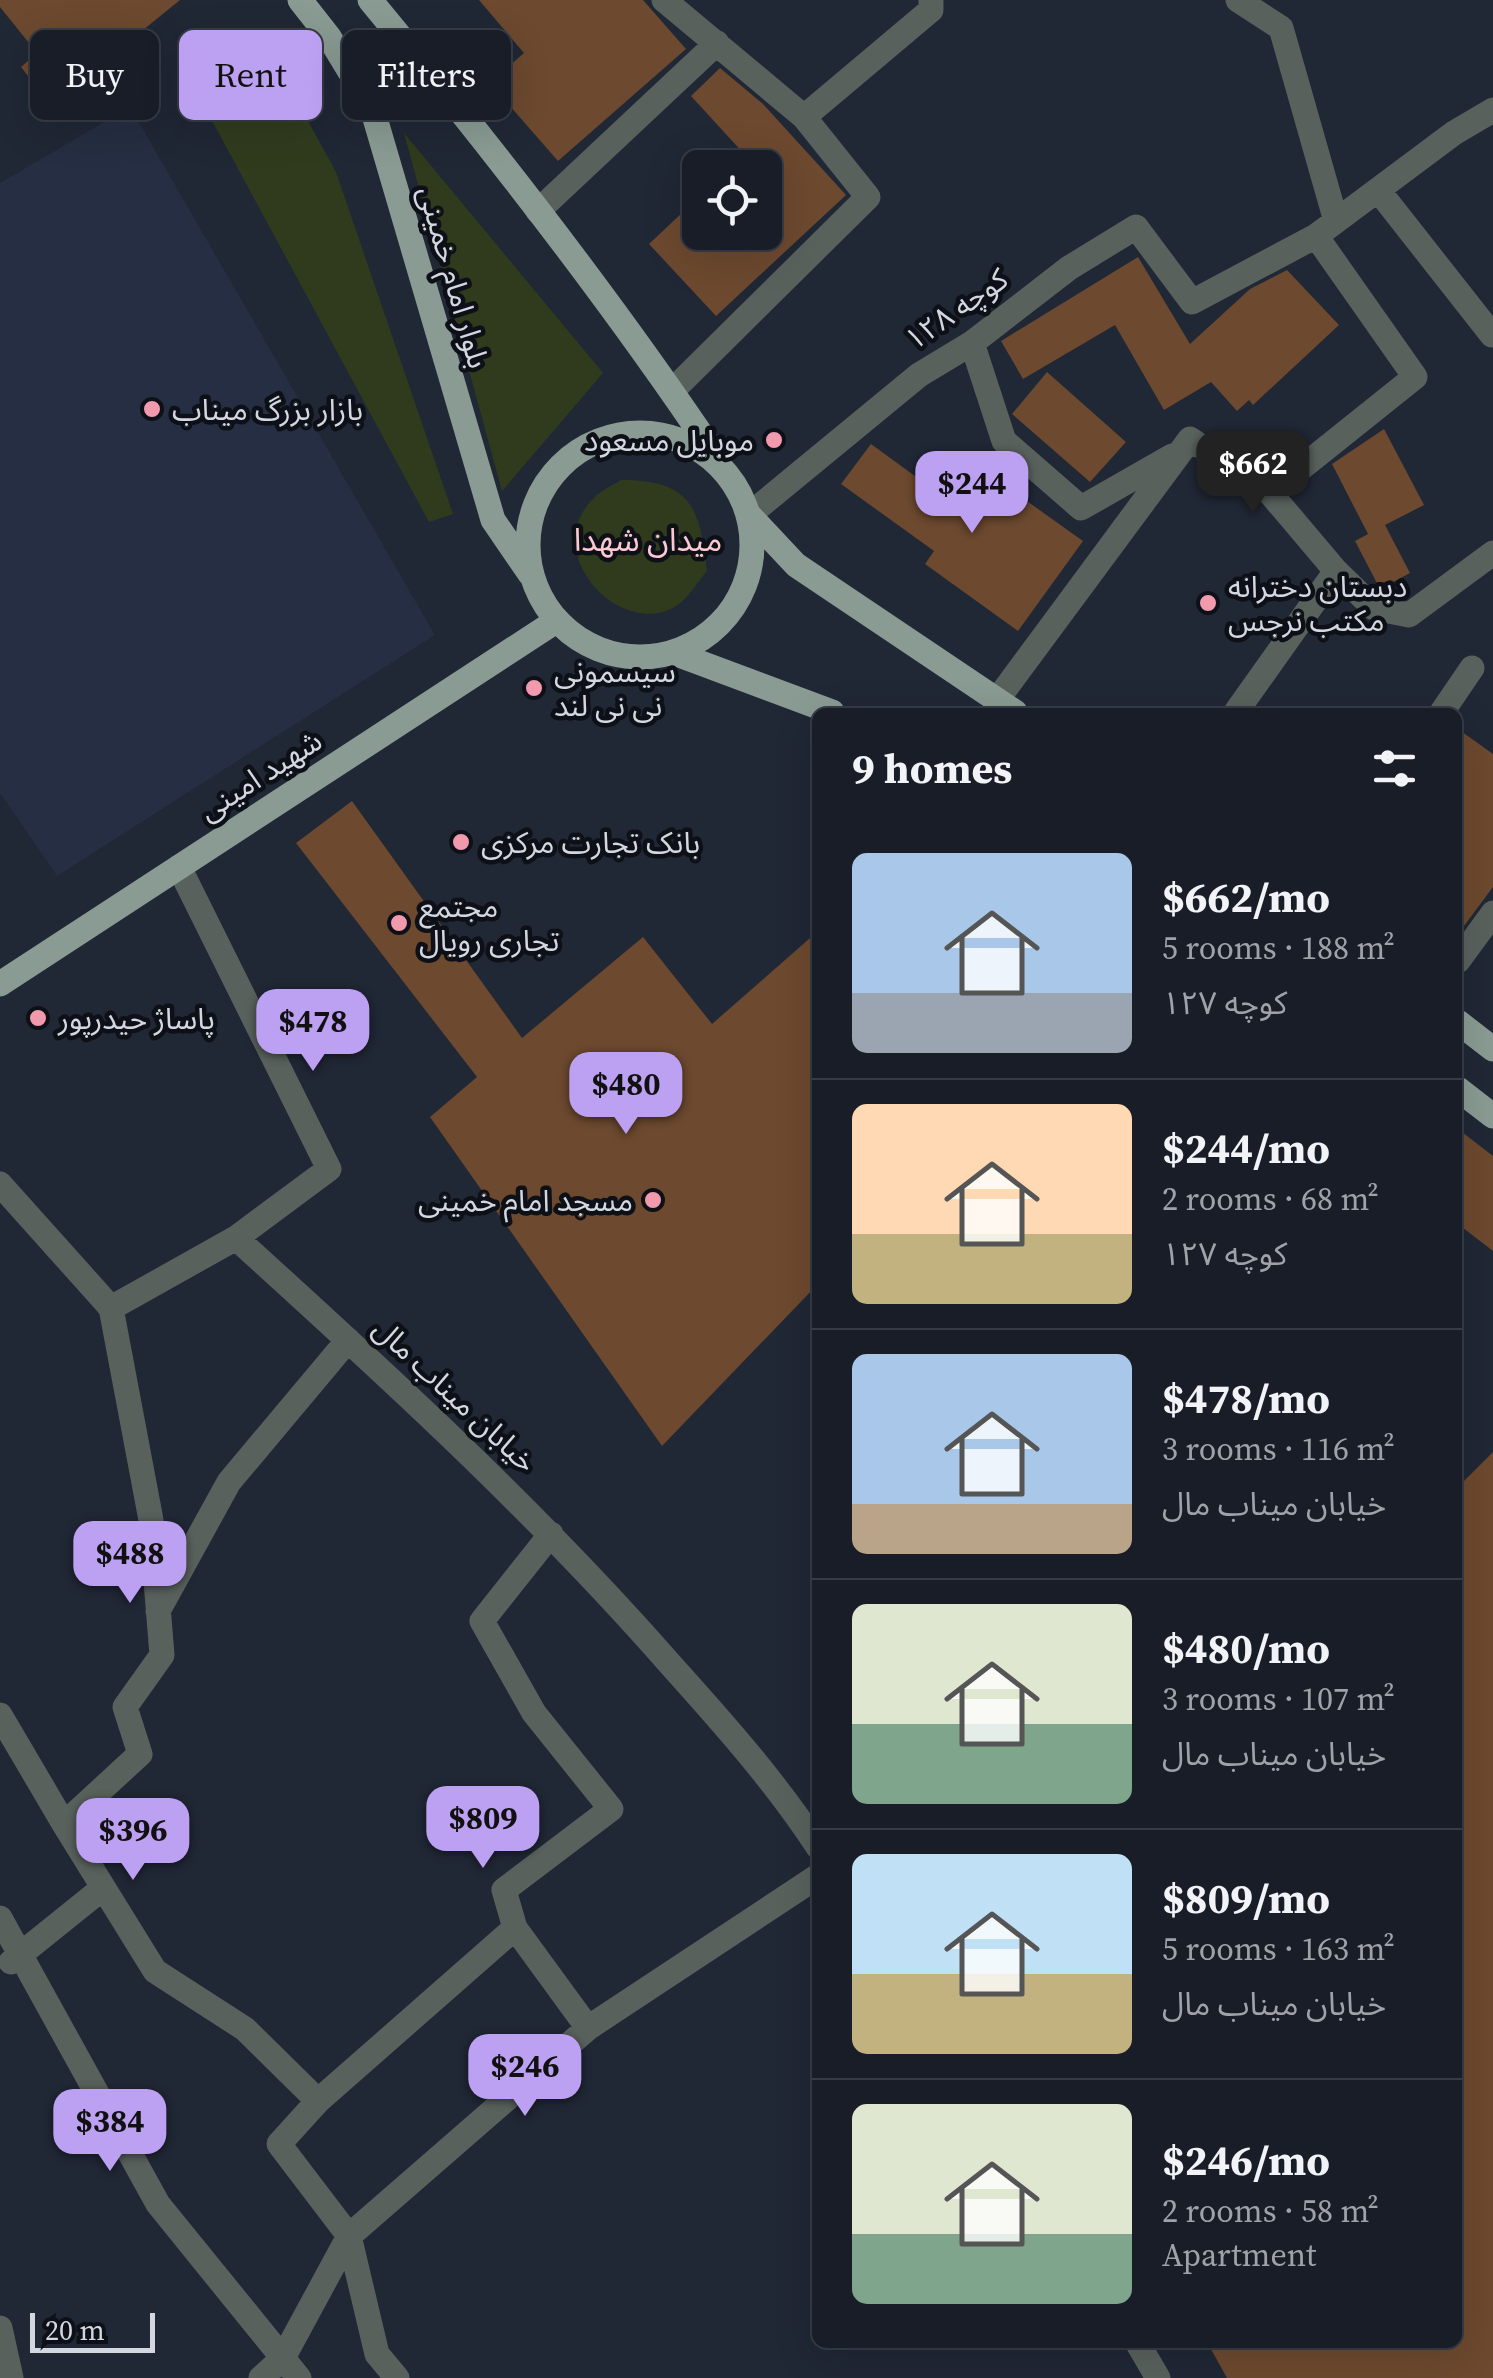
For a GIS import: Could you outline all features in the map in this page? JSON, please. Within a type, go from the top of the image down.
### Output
[{"type":"main road","name":"بلوار امام خمینی","points":[[300,0],[328,36],[372,108],[493,520],[533,578]]},
{"type":"main road","points":[[370,0],[538,211],[672,392],[749,514],[796,565],[1006,706]]},
{"type":"main road","points":[[726,472],[696,447],[660,434],[622,434],[586,447],[556,471],[536,503],[528,540],[533,578],[556,620],[581,641],[610,654],[642,657],[674,652],[705,637],[730,613],[746,583],[753,549],[749,514]]},
{"type":"main road","name":"شهید امینی","points":[[0,984],[556,620]]},
{"type":"main road","points":[[674,652],[821,708]]},
{"type":"main road","points":[[1462,1025],[1493,1050]]},
{"type":"main road","points":[[1462,1092],[1493,1116]]},
{"type":"street","points":[[664,0],[804,116],[868,197],[672,392]]},
{"type":"street","points":[[804,116],[931,10],[931,0]]},
{"type":"street","points":[[1238,0],[1282,28]]},
{"type":"street","points":[[1270,0],[1282,28],[1326,228],[1414,377],[1270,493]]},
{"type":"street","points":[[538,211],[717,43]]},
{"type":"street","points":[[1326,228],[1493,110]]},
{"type":"street","points":[[1378,190],[1492,335]]},
{"type":"street","name":"کوچه ۱۲۸","points":[[749,514],[919,374],[972,343],[1070,268],[1136,227],[1192,302],[1326,228]]},
{"type":"street","points":[[972,343],[1004,441],[1081,508],[1185,445]]},
{"type":"street","points":[[1185,445],[1270,493],[1374,608],[1408,614],[1493,554]]},
{"type":"street","points":[[1006,706],[1185,445]]},
{"type":"street","points":[[1239,708],[1336,570]]},
{"type":"street","points":[[1445,708],[1472,668]]},
{"type":"street","points":[[111,1308],[236,1238],[329,1169],[179,867]]},
{"type":"street","points":[[1462,955],[1493,912]]},
{"type":"street","points":[[0,1184],[111,1308],[151,1520],[162,1655],[124,1708],[140,1754],[64,1824]]},
{"type":"street","name":"خیابان میناب مال","points":[[236,1238],[550,1534],[778,1786],[812,1838]]},
{"type":"street","points":[[158,1612],[228,1482],[348,1340]]},
{"type":"street","points":[[550,1534],[482,1621],[534,1712],[611,1810],[504,1890],[515,1928],[588,2028]]},
{"type":"street","points":[[0,1714],[155,1972],[246,2029],[318,2101]]},
{"type":"street","points":[[261,2378],[291,2368],[349,2236],[588,2028],[812,1880]]},
{"type":"street","points":[[15,1958],[103,1888]]},
{"type":"street","points":[[0,1918],[15,1958],[158,2204],[291,2368]]},
{"type":"street","points":[[397,2378],[377,2354],[349,2236],[279,2144],[318,2101],[515,1928]]},
{"type":"street","points":[[0,2328],[11,2378]]},
{"type":"street","points":[[1141,2348],[1158,2378]]},
{"type":"shaded area","name":"بازار بزرگ میناب","points":[[108,120],[138,120],[435,635],[57,876],[0,793],[0,183]]},
{"type":"green space","points":[[212,120],[308,120],[336,172],[453,514],[429,522]]},
{"type":"green space","points":[[404,133],[603,373],[502,491]]},
{"type":"green space","points":[[621,480],[645,481],[677,492],[688,502],[700,530],[707,571],[680,603],[654,614],[632,611],[610,601],[593,585],[580,564],[575,542],[580,519],[595,497]]},
{"type":"building","points":[[0,0],[180,0],[143,30],[30,30],[30,44],[0,7]]},
{"type":"building","points":[[479,0],[643,0],[686,49],[558,161],[511,107],[511,64],[524,53],[511,38],[511,30],[504,30]]},
{"type":"building","points":[[30,59],[30,78],[21,67]]},
{"type":"building","points":[[720,68],[763,104],[846,195],[716,316],[649,244],[682,213],[682,250],[782,250],[782,150],[740,150],[691,96]]},
{"type":"building","points":[[1138,257],[1190,344],[1250,289],[1287,270],[1339,325],[1253,405],[1249,400],[1237,411],[1211,382],[1164,410],[1115,325],[1023,379],[1001,341]]},
{"type":"building","points":[[1047,372],[1126,442],[1090,482],[1012,414]]},
{"type":"building","points":[[1384,429],[1424,505],[1385,525],[1410,573],[1380,589],[1355,541],[1368,534],[1332,464]]},
{"type":"building","points":[[871,444],[963,511],[989,474],[1083,541],[1018,631],[925,564],[934,551],[841,484]]},
{"type":"building","points":[[1462,732],[1493,754],[1493,887],[1462,929]]},
{"type":"building","name":"مسجد امام خمینی","points":[[352,801],[522,1038],[643,937],[712,1024],[812,936],[812,1290],[662,1446],[430,1117],[477,1077],[296,843]]},
{"type":"building","points":[[1462,1132],[1493,1156],[1493,1251],[1462,1227]]},
{"type":"building","points":[[1493,1452],[1493,2378],[1227,2378],[1210,2348],[1462,2348],[1462,1483]]},
{"type":"place","name":"بازار بزرگ میناب","points":[[152,409]]},
{"type":"place","name":"موبایل مسعود","points":[[774,440]]},
{"type":"place","name":"دبستان دخترانه مکتب نرجس","points":[[1208,603]]},
{"type":"place","name":"سیسمونی نی نی لند","points":[[534,688]]},
{"type":"place","name":"بانک تجارت مرکزی","points":[[461,842]]},
{"type":"place","name":"مجتمع تجاری رویال","points":[[399,923]]},
{"type":"place","name":"پاساژ حیدرپور","points":[[38,1018]]},
{"type":"place","name":"مسجد امام خمینی","points":[[653,1200]]},
{"type":"district","name":"میدان شهدا","points":[[648,540]]}]
